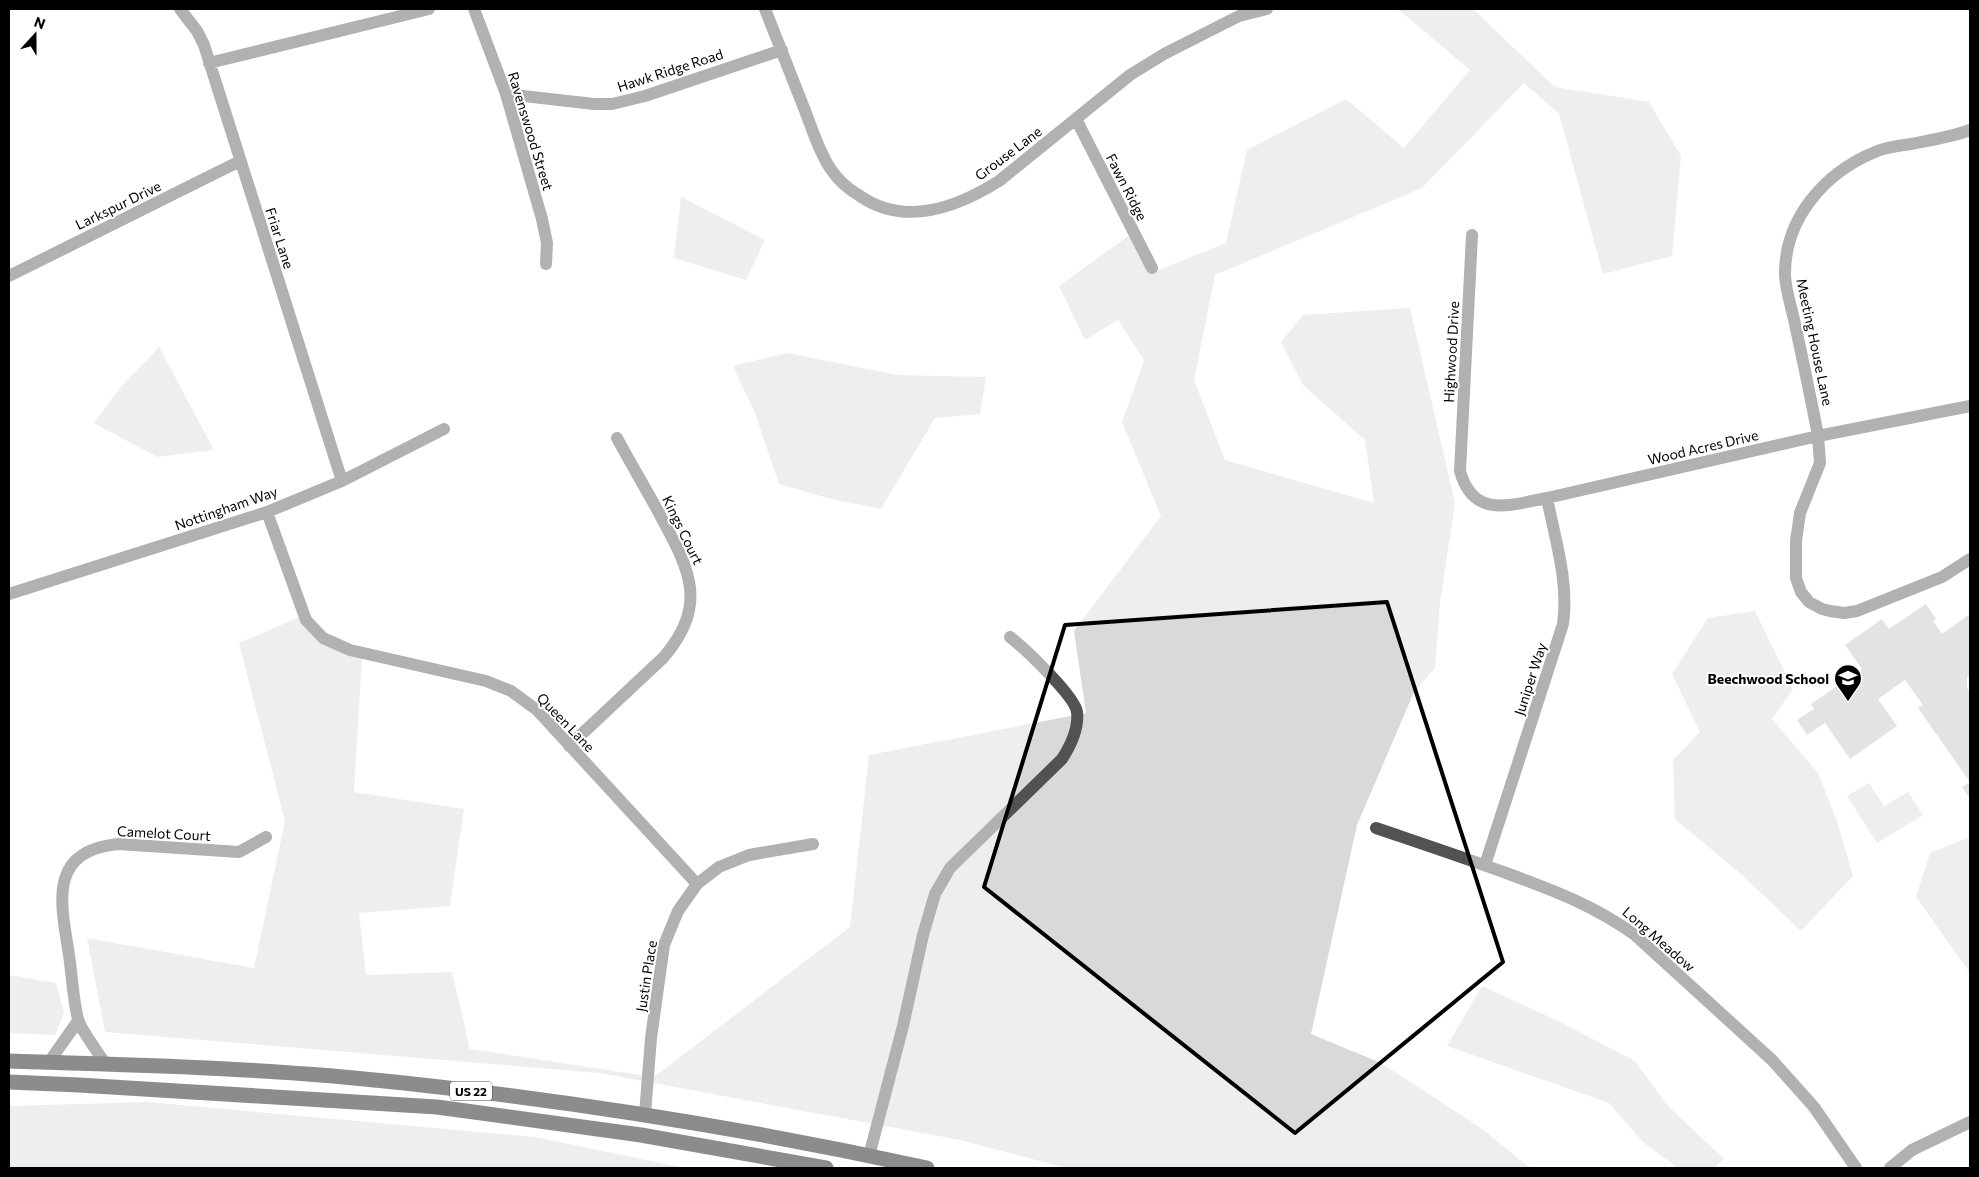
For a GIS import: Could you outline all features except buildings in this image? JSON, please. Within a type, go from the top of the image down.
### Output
[{"type":"highway","name":"US 22","points":[[9,1061],[255,1071],[402,1083],[645,1114],[750,1132],[927,1168]]},
{"type":"highway","name":"US 22","points":[[9,1082],[437,1107],[641,1135],[826,1168]]},
{"type":"highway","points":[[9,1092],[79,1085]]},
{"type":"street","name":"Friar Lane","points":[[180,9],[196,31],[209,63],[342,481]]},
{"type":"street","points":[[209,63],[428,9]]},
{"type":"street","name":"Ravenswood Street","points":[[474,9],[506,94],[542,219],[547,244],[546,264]]},
{"type":"street","name":"Grouse Lane","points":[[765,9],[818,144],[829,167],[850,190],[868,202],[890,210],[919,212],[940,209],[975,196],[998,182],[1130,74],[1164,54],[1240,16],[1267,9]]},
{"type":"street","name":"Hawk Ridge Road","points":[[506,94],[594,104],[612,104],[645,96],[782,50]]},
{"type":"street","name":"Fawn Ridge","points":[[1076,119],[1152,268]]},
{"type":"street","name":"Meeting House Lane","points":[[1970,130],[1950,137],[1877,151],[1852,162],[1829,179],[1803,211],[1797,223],[1788,249],[1785,277],[1818,436],[1820,463],[1800,512],[1796,541],[1796,578],[1800,592],[1809,602],[1822,609],[1844,612],[1857,611],[1942,577],[1970,559]]},
{"type":"street","name":"Larkspur Drive","points":[[9,276],[240,160]]},
{"type":"street","name":"Highwood Drive","points":[[1460,471],[1472,235]]},
{"type":"street","name":"Wood Acres Drive","points":[[1460,471],[1468,490],[1476,499],[1491,506],[1506,506],[1818,436],[1970,406]]},
{"type":"street","name":"Nottingham Way","points":[[9,594],[267,512],[342,481],[444,429]]},
{"type":"street","name":"Kings Court","points":[[569,746],[664,657],[676,643],[690,610],[691,592],[688,574],[681,553],[617,438]]},
{"type":"street","name":"Juniper Way","points":[[1485,865],[1563,624],[1565,607],[1564,589],[1547,498]]},
{"type":"street","name":"Queen Lane","points":[[267,512],[306,620],[323,638],[350,650],[486,681],[511,691],[537,710],[697,884]]},
{"type":"street","points":[[869,1156],[935,894],[950,868],[1062,759],[1074,741],[1077,711],[1067,694],[1010,637]]},
{"type":"street","name":"Long Meadow","points":[[1376,828],[1485,865],[1589,905],[1612,918],[1635,935],[1772,1060],[1814,1107],[1856,1168]]},
{"type":"street","name":"Camelot Court","points":[[106,1065],[78,1021],[61,904],[63,884],[69,869],[88,851],[101,846],[118,844],[239,852],[266,837]]},
{"type":"street","name":"Justin Place","points":[[645,1114],[651,1038],[664,944],[678,911],[697,884],[719,867],[749,855],[813,844]]},
{"type":"street","points":[[49,1062],[78,1021]]},
{"type":"street","points":[[1890,1168],[1912,1150],[1970,1122]]},
{"type":"highlighted area","points":[[1387,602],[1503,962],[1295,1133],[984,887],[1065,625]]},
{"type":"shaded area","points":[[1398,9],[1473,9],[1555,87],[1649,102],[1681,156],[1672,256],[1603,274],[1559,114],[1524,83],[1422,188],[1215,275],[1194,380],[1225,460],[1374,503],[1365,440],[1303,385],[1281,342],[1303,315],[1410,308],[1455,503],[1440,602],[1435,668],[1414,692],[1357,825],[1311,1034],[1381,1063],[1481,1128],[1530,1168],[1066,1168],[960,1140],[599,1073],[105,1032],[87,938],[254,968],[285,821],[239,643],[309,613],[328,641],[362,658],[354,792],[464,809],[450,906],[359,913],[366,975],[452,972],[470,1049],[654,1077],[850,927],[869,755],[1086,713],[1074,631],[1161,516],[1122,422],[1144,360],[1118,320],[1085,340],[1059,286],[1131,234],[1149,274],[1226,243],[1247,150],[1346,99],[1404,148],[1470,70]]},
{"type":"shaded area","points":[[681,197],[765,240],[746,280],[674,258]]},
{"type":"shaded area","points":[[159,347],[214,450],[157,457],[94,423],[120,388]]},
{"type":"shaded area","points":[[787,353],[897,375],[986,377],[980,414],[935,418],[881,509],[831,499],[779,484],[755,413],[733,366]]},
{"type":"shaded area","points":[[1755,611],[1793,689],[1772,719],[1818,773],[1837,821],[1853,876],[1801,931],[1742,875],[1675,819],[1673,760],[1700,732],[1672,674],[1708,618]]},
{"type":"shaded area","points":[[1869,783],[1884,806],[1908,792],[1923,815],[1877,843],[1847,796]]},
{"type":"shaded area","points":[[1970,837],[1970,973],[1916,897],[1930,853]]},
{"type":"shaded area","points":[[9,975],[56,983],[64,1013],[55,1035],[9,1033]]},
{"type":"shaded area","points":[[1482,986],[1558,1021],[1635,1061],[1667,1105],[1724,1159],[1714,1168],[1678,1168],[1644,1143],[1609,1103],[1447,1046]]},
{"type":"shaded area","points":[[147,1102],[535,1137],[685,1168],[9,1168],[9,1106]]},
{"type":"place","name":"Beechwood School","points":[[1848,702]]}]
